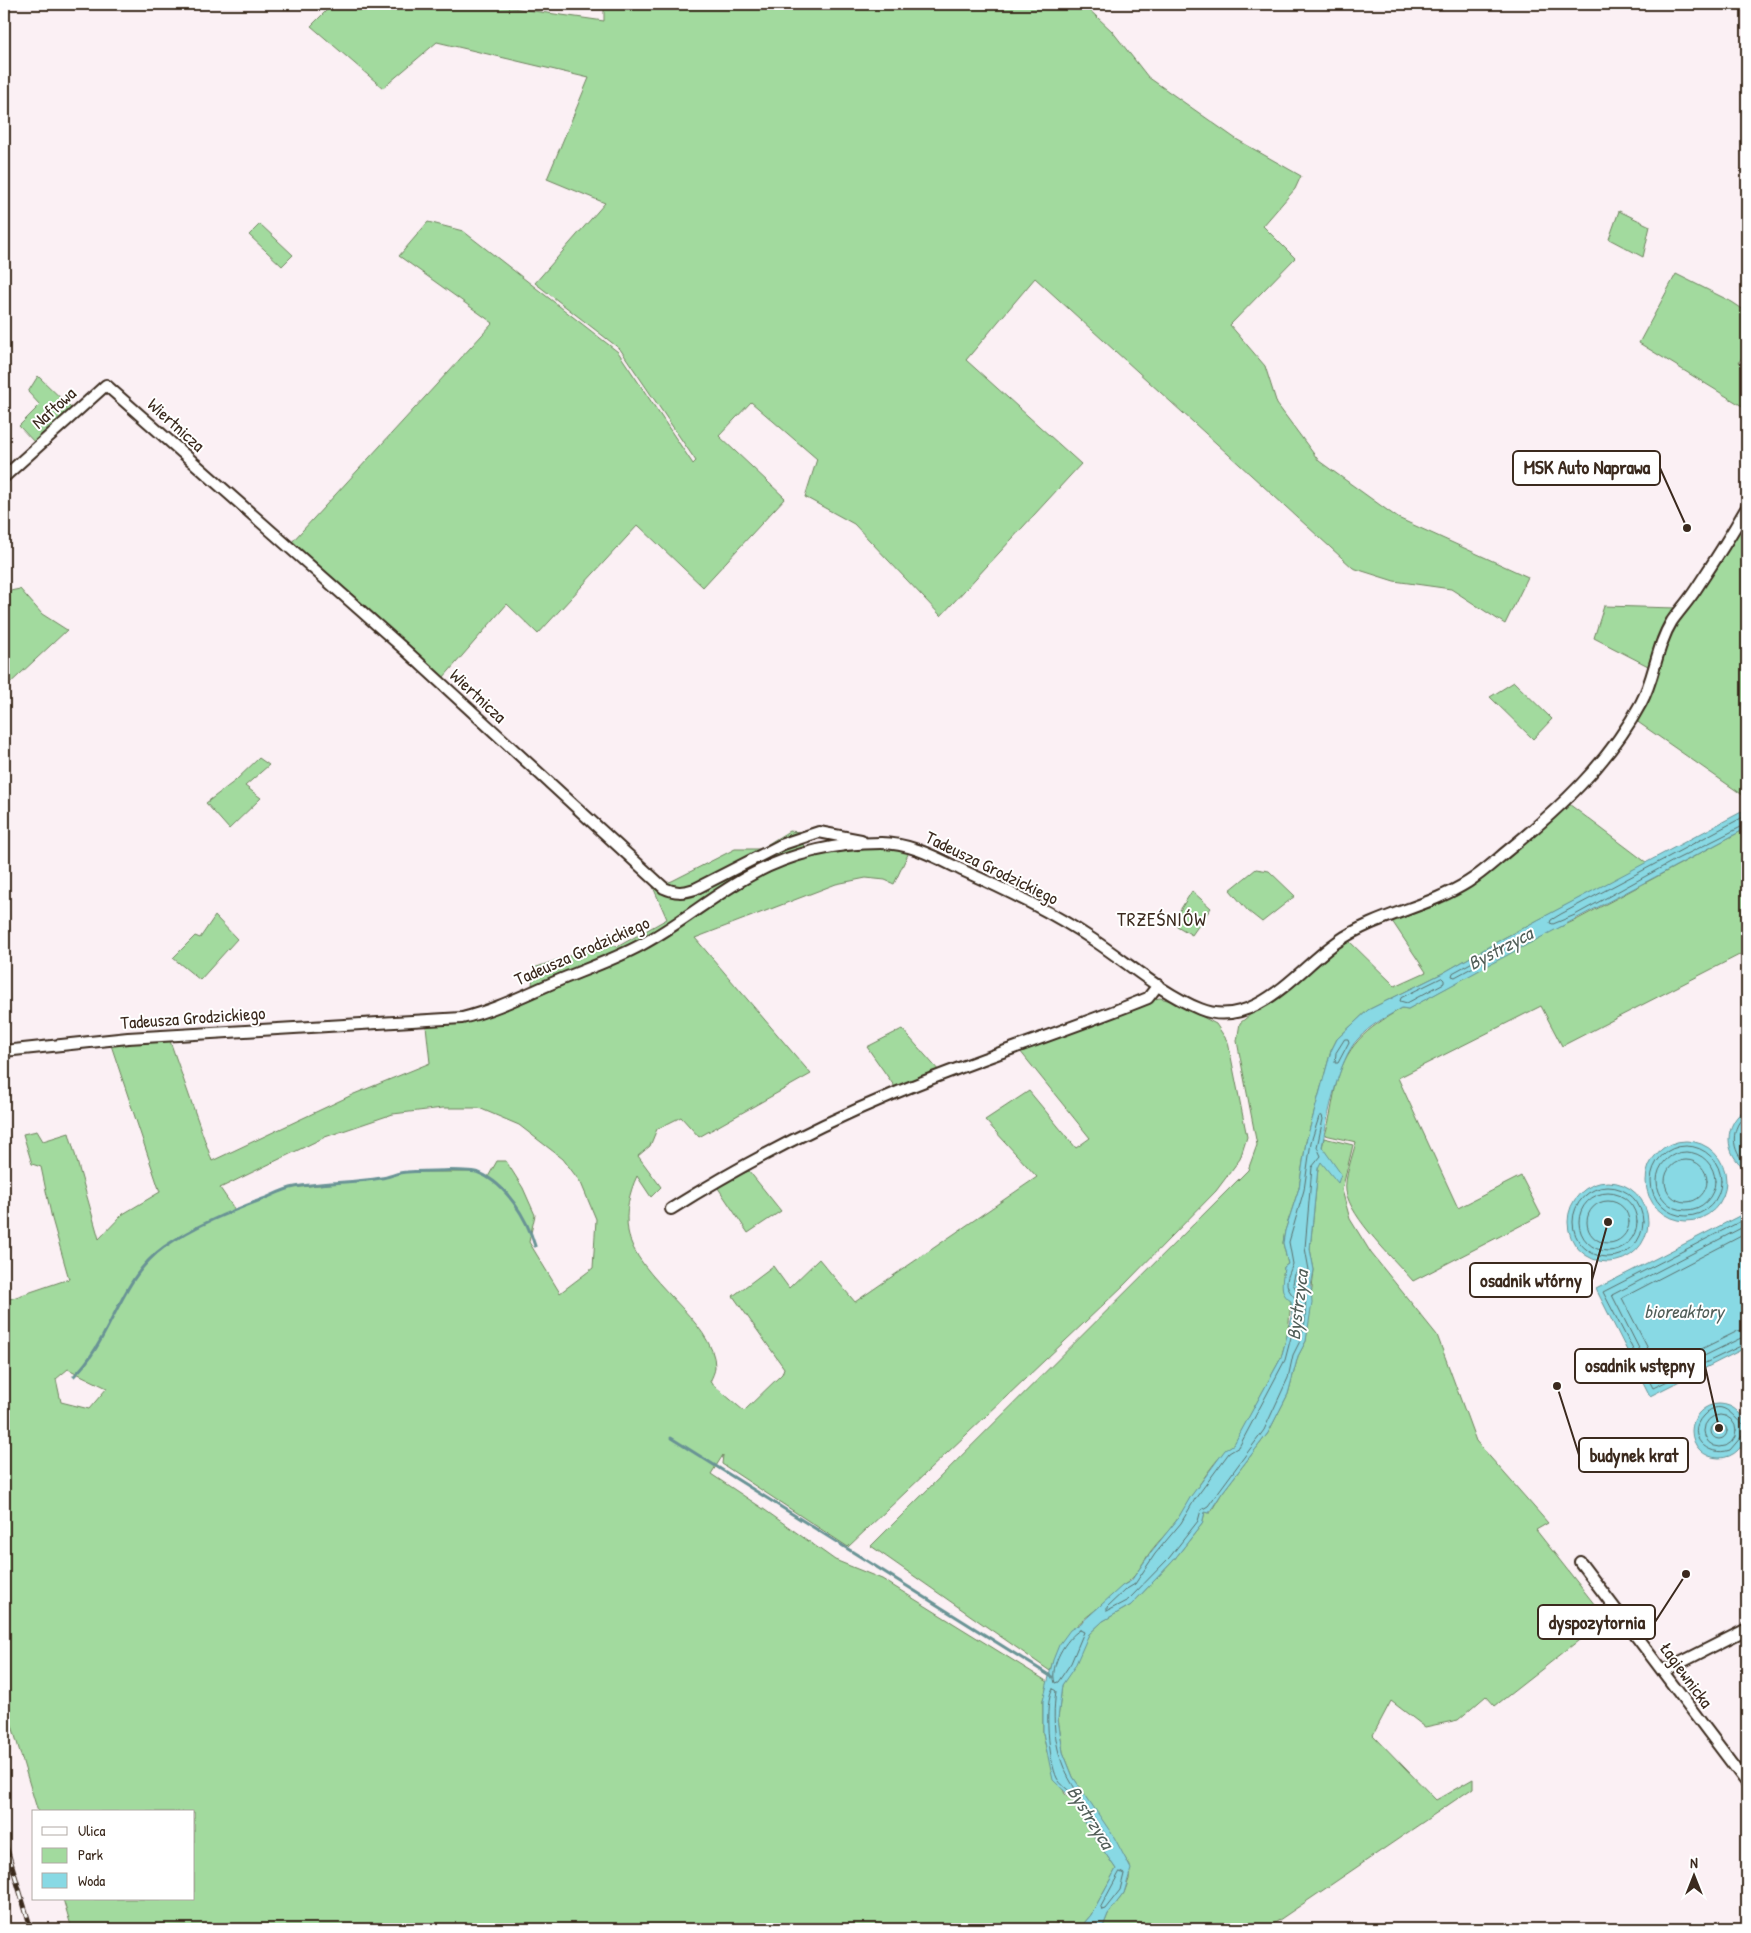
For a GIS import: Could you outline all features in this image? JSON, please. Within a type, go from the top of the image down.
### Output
[{"type":"street","name":"Naftowa","points":[[4,477],[106,385]]},
{"type":"street","name":"Wiertnicza","points":[[106,385],[403,648],[664,888],[673,892],[695,889],[783,844],[819,832],[861,840],[863,844]]},
{"type":"street","name":"Tadeusza Grodzickiego","points":[[4,1051],[128,1038],[462,1018],[492,1009],[628,952],[685,919],[748,876],[780,861],[826,848],[889,843],[911,847],[984,880],[1072,927],[1186,1002],[1210,1012],[1226,1014],[1246,1010],[1272,994],[1330,946],[1358,928],[1448,893],[1468,882],[1546,819],[1573,793],[1632,718],[1646,693],[1656,657],[1668,630],[1723,548],[1747,506]]},
{"type":"street","points":[[671,1209],[719,1178],[842,1116],[964,1066],[1148,998],[1158,985]]},
{"type":"street","name":"Łagiewnicka","points":[[1580,1562],[1747,1783]]},
{"type":"street","points":[[1664,1671],[1747,1629]]},
{"type":"green space","points":[[333,4],[484,4],[604,21],[604,4],[1083,4],[1112,31],[1148,77],[1236,139],[1301,176],[1295,189],[1263,226],[1295,258],[1230,325],[1265,366],[1277,404],[1319,461],[1398,518],[1528,577],[1505,624],[1451,589],[1394,581],[1353,568],[1035,278],[966,360],[1081,464],[941,616],[854,524],[805,497],[817,459],[751,402],[719,436],[785,498],[703,587],[638,525],[538,634],[507,604],[443,678],[291,543],[493,323],[399,256],[428,222],[463,231],[618,352],[693,464],[696,461],[620,349],[535,283],[605,203],[547,179],[589,78],[437,42],[383,88],[311,26]]},
{"type":"green space","points":[[1619,211],[1650,226],[1643,257],[1609,239]]},
{"type":"green space","points":[[260,224],[293,255],[282,266],[249,235]]},
{"type":"green space","points":[[1676,274],[1732,302],[1747,312],[1747,350],[1739,362],[1747,368],[1747,409],[1639,343]]},
{"type":"green space","points":[[38,376],[72,409],[36,444],[19,426],[40,405],[28,392]]},
{"type":"green space","points":[[1747,513],[1747,798],[1632,718],[1668,630]]},
{"type":"green space","points":[[20,589],[42,614],[67,630],[4,689],[4,601],[10,591]]},
{"type":"green space","points":[[1604,606],[1676,608],[1657,637],[1650,667],[1594,638]]},
{"type":"green space","points":[[1514,682],[1552,719],[1533,739],[1490,697]]},
{"type":"green space","points":[[259,758],[269,765],[245,786],[261,798],[229,829],[206,803],[235,781]]},
{"type":"green space","points":[[1565,801],[1647,863],[1502,939],[1443,973],[1368,1010],[1337,1039],[1331,1051],[1306,1142],[1299,1188],[1285,1231],[1283,1243],[1288,1264],[1284,1267],[1283,1275],[1291,1301],[1288,1332],[1281,1358],[1234,1445],[1210,1469],[1173,1525],[1151,1551],[1135,1575],[1070,1632],[1055,1655],[1050,1671],[871,1546],[1248,1170],[1257,1145],[1237,1041],[1240,1023],[1346,938],[1395,986],[1426,972],[1390,918],[1471,877]]},
{"type":"green space","points":[[1747,828],[1747,951],[1562,1046],[1541,1006],[1398,1078],[1458,1208],[1521,1176],[1541,1215],[1413,1281],[1364,1226],[1349,1202],[1346,1180],[1356,1142],[1325,1135],[1339,1074],[1344,1061],[1358,1040],[1377,1024],[1402,1008],[1408,1009],[1536,938],[1578,919]]},
{"type":"green space","points":[[789,831],[801,832],[805,847],[764,862],[767,871],[819,855],[855,849],[891,849],[909,852],[894,884],[885,880],[866,878],[836,884],[695,938],[811,1074],[699,1137],[681,1117],[657,1129],[650,1146],[638,1156],[661,1187],[651,1197],[637,1176],[628,1203],[628,1231],[634,1248],[644,1265],[703,1333],[712,1350],[715,1367],[710,1382],[744,1411],[782,1374],[784,1368],[733,1296],[773,1266],[789,1288],[819,1259],[855,1302],[1037,1177],[985,1120],[1029,1091],[1076,1148],[1090,1138],[1020,1051],[1150,1000],[1160,998],[1175,1002],[1216,1024],[1228,1042],[1247,1137],[1240,1159],[1216,1191],[1124,1285],[848,1547],[722,1464],[723,1455],[711,1474],[835,1560],[882,1579],[1048,1682],[1043,1701],[1043,1733],[1047,1753],[1065,1794],[1078,1804],[1084,1822],[1116,1869],[1091,1915],[1079,1929],[72,1929],[63,1900],[195,1900],[195,1810],[37,1810],[4,1699],[4,1301],[69,1279],[52,1219],[41,1167],[32,1164],[23,1134],[37,1131],[43,1141],[69,1133],[99,1239],[123,1214],[160,1192],[111,1045],[170,1041],[212,1161],[354,1094],[430,1063],[426,1026],[448,1024],[525,998],[532,985],[534,968],[609,942],[617,947],[667,919],[653,887],[672,881],[735,849],[760,849]],"holes":[[[443,1108],[479,1108],[519,1125],[563,1159],[581,1183],[596,1219],[593,1268],[560,1293],[529,1242],[535,1215],[523,1188],[506,1161],[497,1161],[488,1177],[477,1172],[406,1172],[381,1178],[291,1188],[235,1210],[220,1188],[325,1137],[393,1114]],[[68,1369],[107,1388],[89,1409],[61,1402],[56,1379]]]},
{"type":"green space","points":[[1256,869],[1269,871],[1295,896],[1262,922],[1248,911],[1230,890]]},
{"type":"green space","points":[[1192,891],[1211,908],[1192,935],[1172,923]]},
{"type":"green space","points":[[215,916],[237,939],[200,980],[173,958],[195,936],[200,938]]},
{"type":"green space","points":[[902,1029],[940,1072],[897,1090],[867,1047]]},
{"type":"green space","points":[[1324,1138],[1353,1145],[1342,1190],[1350,1219],[1371,1253],[1437,1335],[1476,1441],[1548,1523],[1536,1530],[1606,1619],[1495,1706],[1486,1696],[1458,1720],[1425,1727],[1391,1701],[1373,1735],[1436,1800],[1473,1779],[1473,1788],[1266,1929],[1102,1929],[1108,1914],[1124,1893],[1129,1879],[1130,1866],[1073,1777],[1063,1752],[1058,1719],[1062,1685],[1089,1634],[1103,1621],[1131,1605],[1173,1561],[1202,1524],[1205,1512],[1210,1513],[1222,1493],[1268,1433],[1288,1394],[1298,1356],[1306,1341],[1314,1270],[1310,1249],[1318,1168]]},
{"type":"green space","points":[[749,1171],[781,1211],[748,1233],[716,1185]]},
{"type":"water","name":"Bystrzyca","points":[[1747,809],[1747,828],[1408,1009],[1402,1008],[1378,1022],[1358,1039],[1351,1048],[1334,1090],[1322,1147],[1341,1174],[1338,1183],[1321,1162],[1318,1168],[1310,1249],[1314,1270],[1311,1286],[1312,1303],[1306,1341],[1298,1356],[1288,1394],[1268,1433],[1209,1513],[1205,1512],[1202,1524],[1173,1561],[1131,1605],[1103,1621],[1089,1634],[1075,1666],[1062,1685],[1058,1719],[1063,1752],[1073,1777],[1114,1837],[1131,1869],[1124,1893],[1108,1914],[1102,1929],[1079,1929],[1091,1915],[1116,1869],[1084,1822],[1078,1804],[1053,1780],[1043,1733],[1043,1701],[1053,1660],[1059,1645],[1070,1630],[1080,1624],[1122,1586],[1131,1581],[1177,1520],[1191,1496],[1225,1450],[1234,1444],[1281,1358],[1292,1317],[1291,1301],[1284,1294],[1282,1286],[1284,1267],[1288,1264],[1283,1243],[1285,1231],[1299,1188],[1306,1142],[1331,1051],[1337,1039],[1368,1010],[1443,973],[1502,939]]},
{"type":"water","points":[[1747,1108],[1747,1170],[1734,1156],[1730,1148],[1729,1139],[1730,1130],[1734,1122]]},
{"type":"water","points":[[1686,1141],[1701,1144],[1714,1153],[1723,1166],[1726,1181],[1723,1196],[1714,1209],[1701,1218],[1686,1221],[1671,1218],[1658,1209],[1649,1196],[1646,1181],[1649,1166],[1658,1153],[1671,1144]]},
{"type":"water","points":[[1608,1182],[1623,1185],[1636,1194],[1645,1207],[1648,1222],[1645,1237],[1636,1250],[1623,1259],[1608,1262],[1593,1259],[1580,1250],[1571,1237],[1568,1222],[1571,1207],[1580,1194],[1593,1185]]},
{"type":"water","name":"bioreaktory","points":[[1747,1212],[1747,1347],[1650,1396],[1596,1289]]},
{"type":"water","points":[[1714,1404],[1724,1404],[1734,1408],[1742,1416],[1746,1431],[1742,1446],[1734,1454],[1724,1458],[1714,1458],[1704,1454],[1696,1446],[1692,1436],[1692,1426],[1696,1416],[1704,1408]]},
{"type":"waterway","points":[[74,1376],[98,1345],[136,1276],[149,1260],[164,1247],[187,1232],[212,1220],[291,1188],[370,1180],[404,1172],[455,1171],[479,1173],[498,1185],[514,1203],[527,1224],[535,1246]]},
{"type":"waterway","points":[[671,1438],[1052,1677]]},
{"type":"railway","points":[[4,1839],[31,1929]]},
{"type":"place","name":"MSK Auto Naprawa","points":[[1687,528]]},
{"type":"place","name":"osadnik wtórny","points":[[1608,1222]]},
{"type":"place","name":"budynek krat","points":[[1557,1386]]},
{"type":"place","name":"osadnik wstępny","points":[[1719,1428]]},
{"type":"place","name":"dyspozytornia","points":[[1686,1574]]},
{"type":"district","name":"TRZEŚNIÓW","points":[[1162,919]]}]
